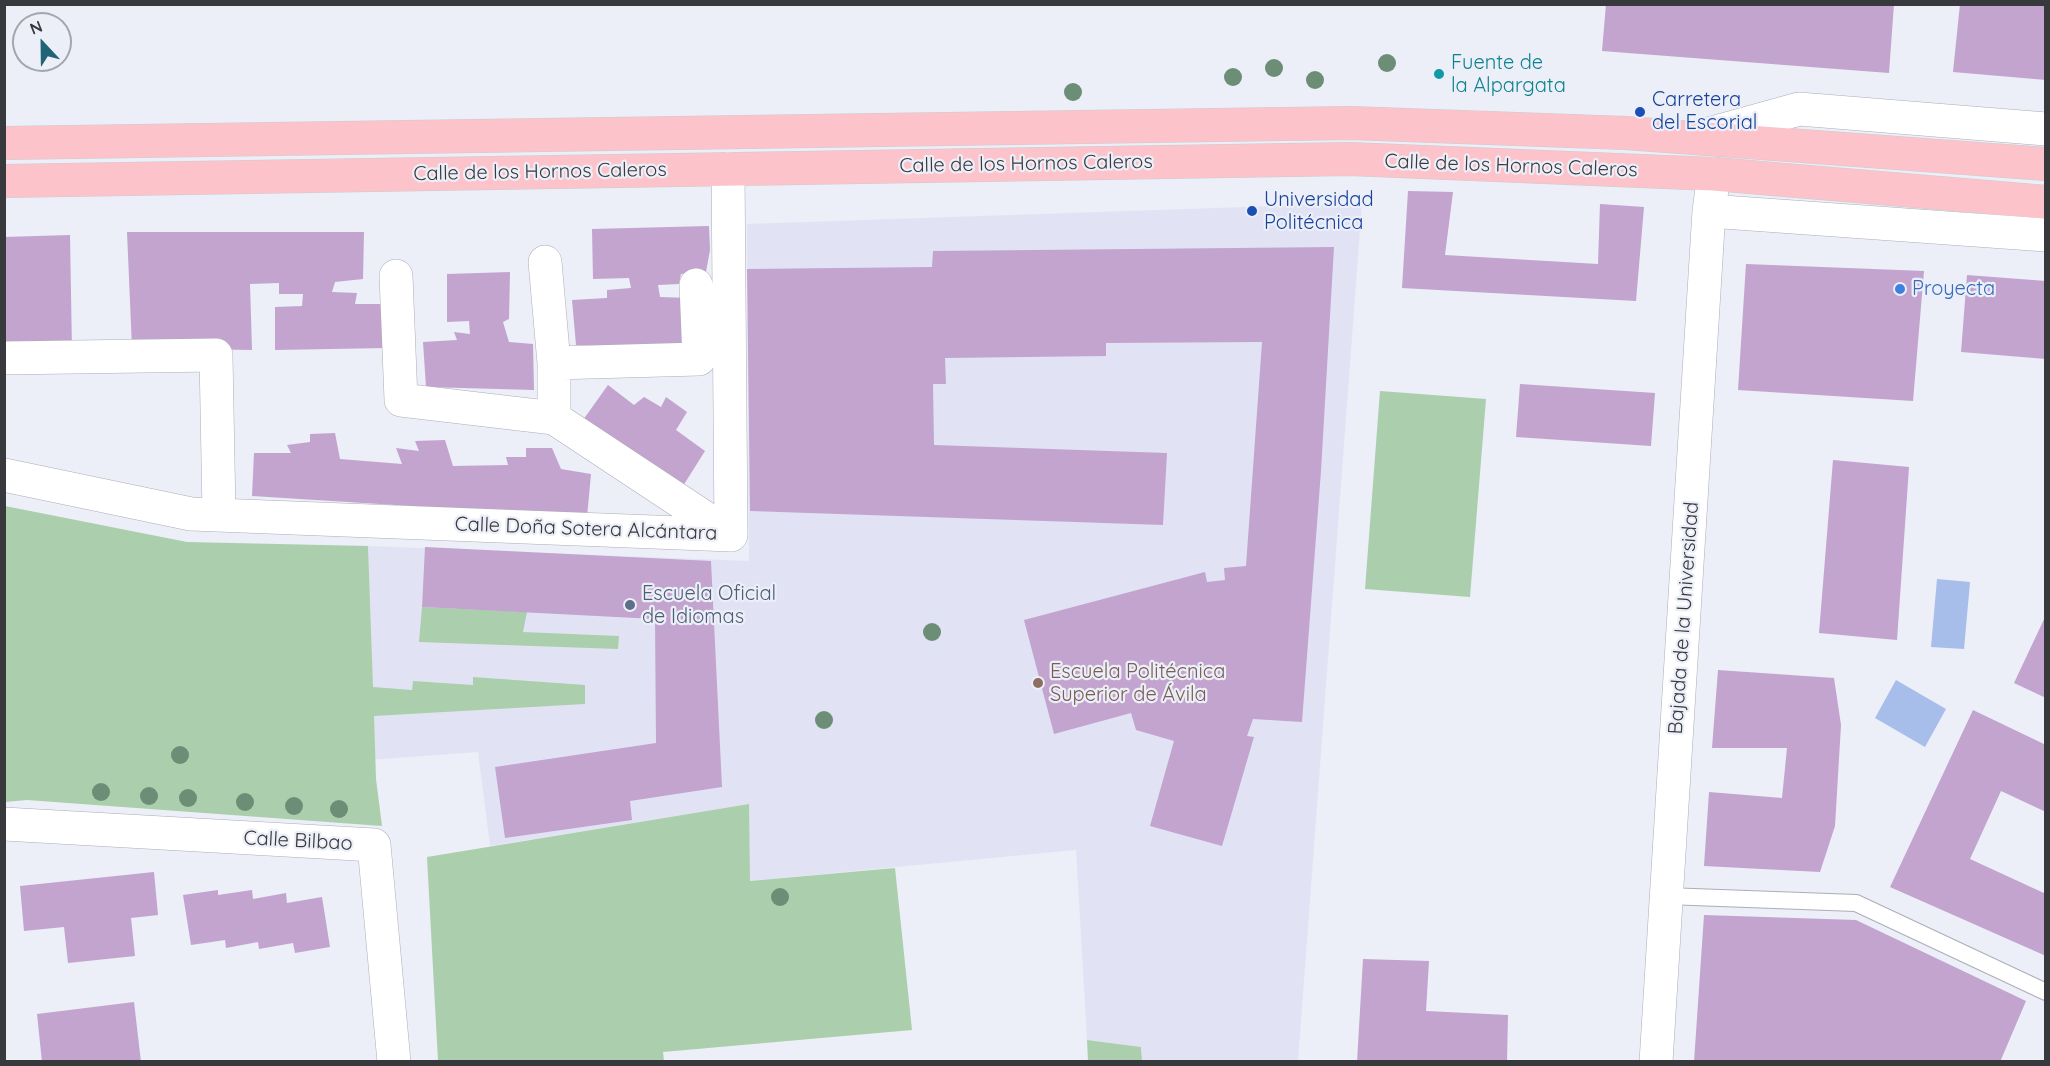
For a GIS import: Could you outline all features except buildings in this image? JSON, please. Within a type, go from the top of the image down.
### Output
[{"type":"main road","name":"Calle de los Hornos Caleros","points":[[4,143],[1351,123],[1695,137],[2046,164]]},
{"type":"main road","name":"Calle de los Hornos Caleros","points":[[4,181],[1350,159],[1714,174],[2046,202]]},
{"type":"street","name":"Calle de los Hornos Caleros","points":[[1695,137],[1799,109],[2046,129]]},
{"type":"street","name":"Calle Doña Sotera Alcántara","points":[[4,475],[191,514],[731,535],[728,169]]},
{"type":"street","name":"Bajada de la Universidad","points":[[1656,1062],[1709,210],[1714,174]]},
{"type":"street","points":[[1709,210],[2046,235]]},
{"type":"street","points":[[545,262],[554,363],[554,418]]},
{"type":"street","points":[[396,276],[401,400],[554,418],[731,535]]},
{"type":"street","points":[[554,363],[699,358],[696,285]]},
{"type":"street","points":[[4,358],[216,355],[219,514]]},
{"type":"street","name":"Calle Bilbao","points":[[4,824],[374,845],[394,1062]]},
{"type":"lane","points":[[1666,896],[1856,903],[2046,992]]},
{"type":"shaded area","name":"Escuela Politécnica Superior de Ávila","points":[[1362,203],[1298,1061],[1142,1061],[1141,1047],[1087,1040],[1076,850],[749,881],[749,804],[490,846],[478,752],[369,760],[368,546],[749,561],[747,224]]},
{"type":"green space","points":[[1380,391],[1486,399],[1470,597],[1365,589]]},
{"type":"green space","points":[[5,506],[187,542],[368,546],[373,687],[412,690],[413,681],[473,685],[473,677],[585,685],[585,704],[374,716],[376,779],[382,826],[27,800],[5,802]]},
{"type":"green space","points":[[422,607],[527,612],[523,632],[619,636],[618,649],[419,642]]},
{"type":"green space","points":[[749,804],[750,881],[895,868],[912,1030],[663,1052],[664,1061],[438,1061],[427,857]]},
{"type":"green space","points":[[1087,1040],[1141,1047],[1142,1061],[1088,1061]]},
{"type":"water","points":[[1937,579],[1970,582],[1964,649],[1931,647]]},
{"type":"water","points":[[1896,680],[1946,709],[1925,747],[1875,718]]},
{"type":"place","name":"Fuente de la Alpargata","points":[[1439,74]]},
{"type":"place","name":"Carretera del Escorial","points":[[1640,112]]},
{"type":"place","name":"Universidad Politécnica","points":[[1252,211]]},
{"type":"place","name":"Proyecta","points":[[1900,289]]},
{"type":"place","name":"Escuela Oficial de Idiomas","points":[[630,605]]},
{"type":"place","name":"Escuela Politécnica Superior de Ávila","points":[[1038,683]]}]
